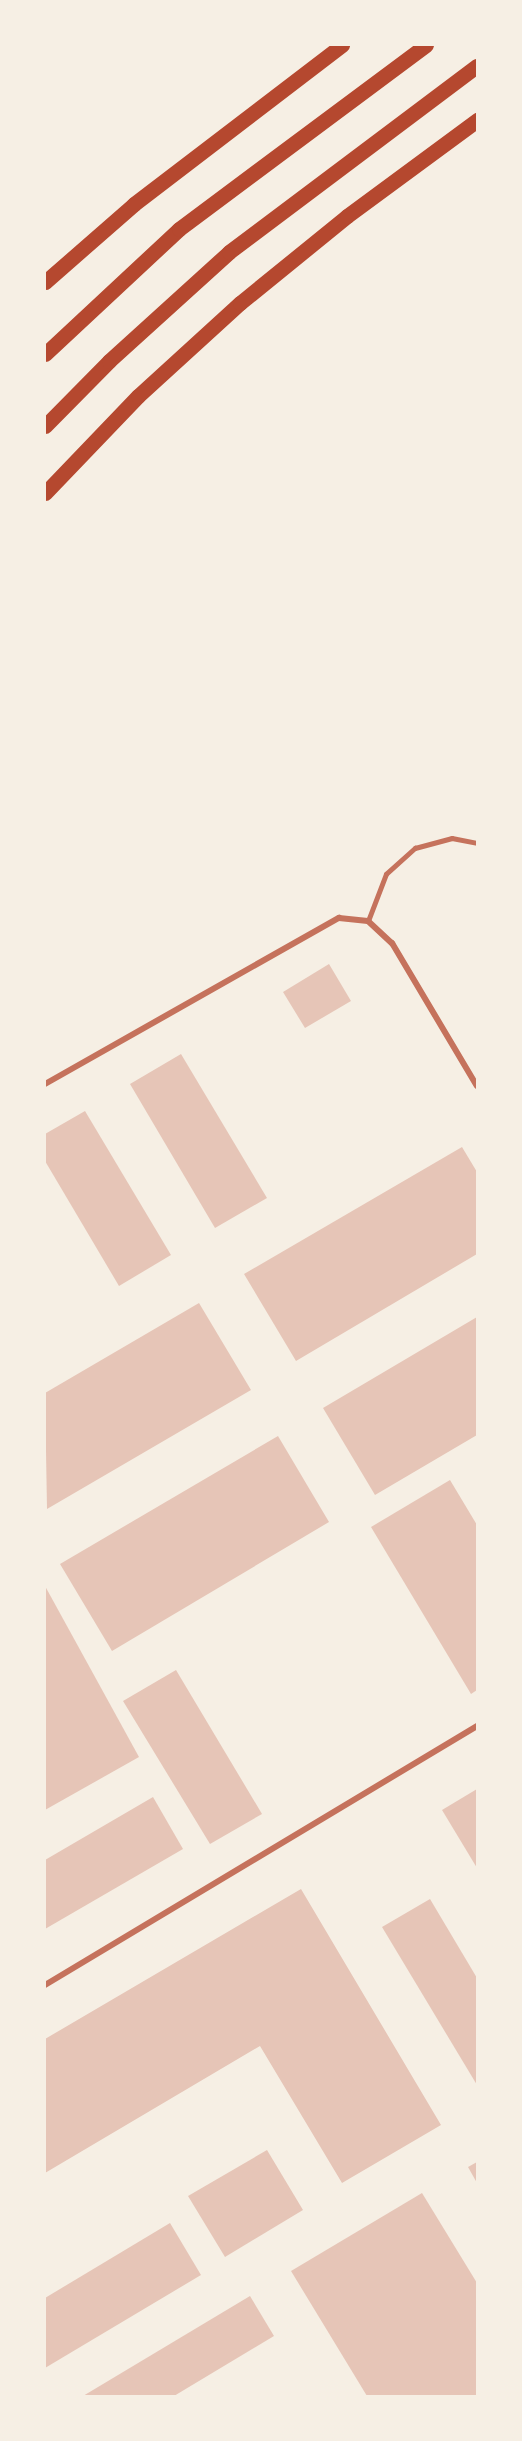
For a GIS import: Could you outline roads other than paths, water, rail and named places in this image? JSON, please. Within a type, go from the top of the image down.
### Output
[{"type":"main road","points":[[45,282],[142,198],[342,45]]},
{"type":"main road","points":[[45,354],[179,229],[426,45]]},
{"type":"main road","points":[[45,426],[109,361],[229,252],[477,66]]},
{"type":"main road","points":[[45,494],[138,396],[231,310],[347,216],[477,120]]},
{"type":"street","points":[[45,1084],[339,918],[368,921],[392,943],[477,1086]]},
{"type":"street","points":[[45,1985],[477,1726]]},
{"type":"lane","points":[[368,921],[386,874],[415,848],[452,838],[477,843]]}]
